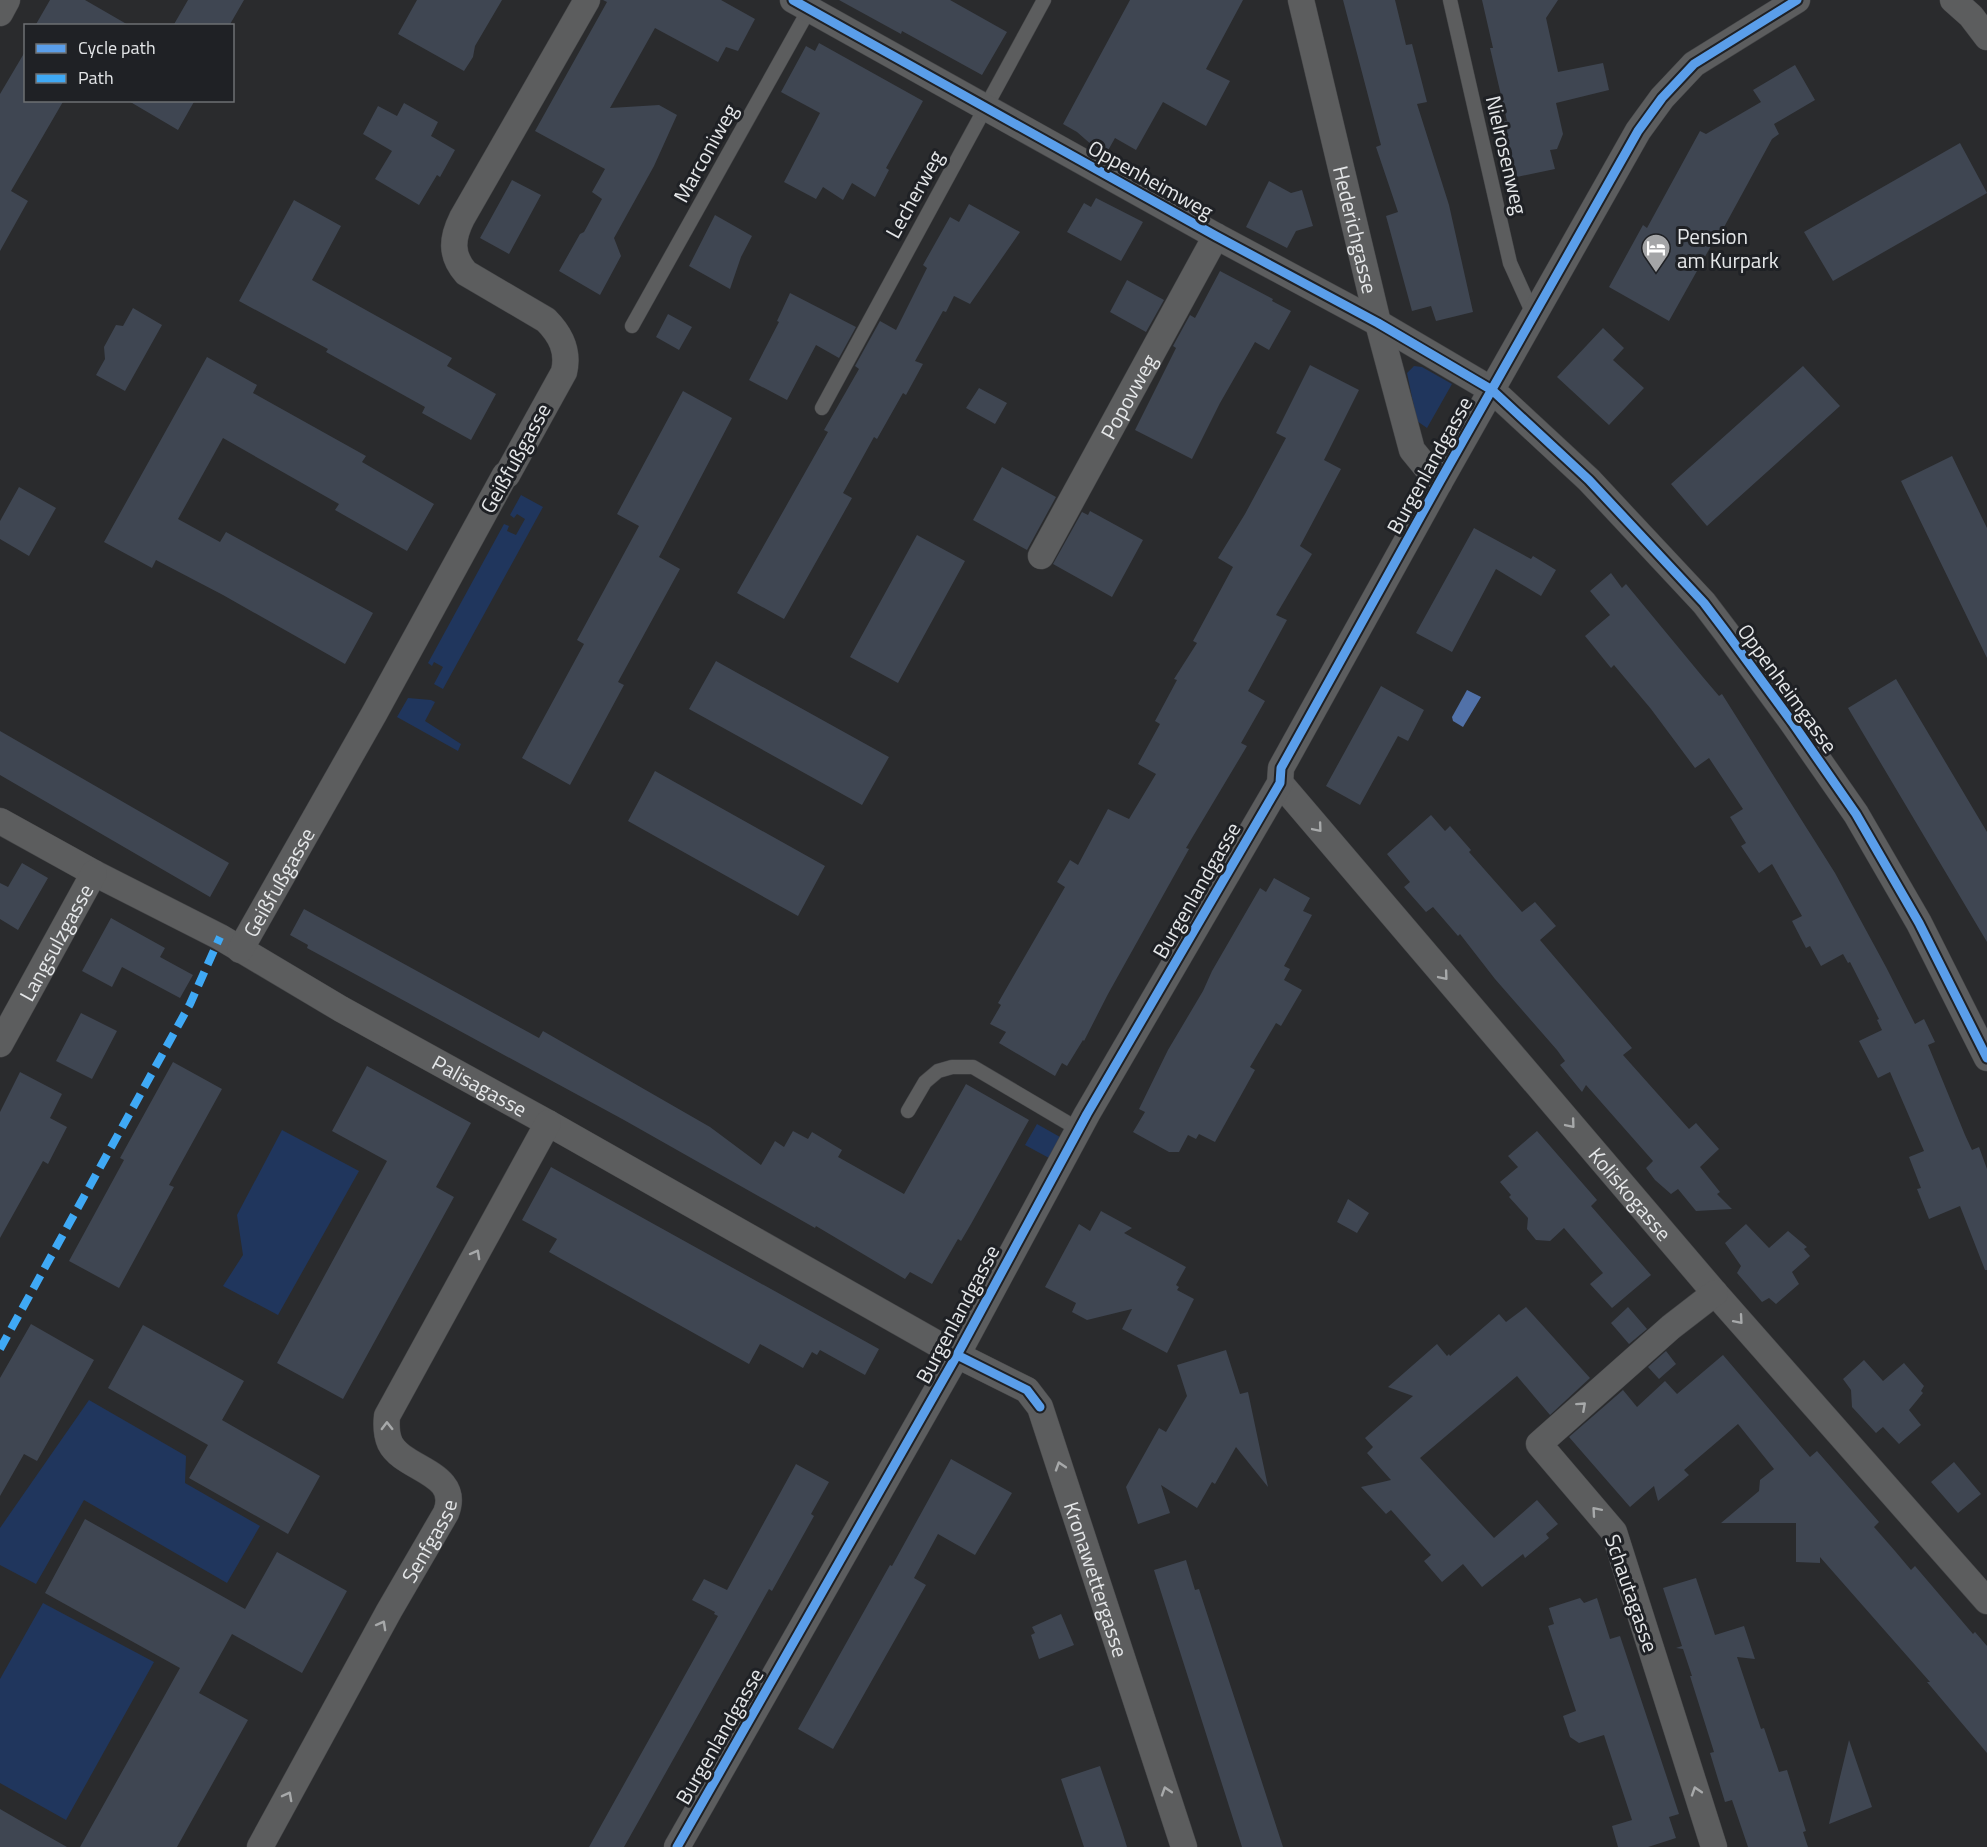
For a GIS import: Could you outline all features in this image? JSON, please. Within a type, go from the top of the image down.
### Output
[{"type":"street","points":[[0,12],[7,0]]},
{"type":"street","name":"Geißfußgasse","points":[[240,950],[564,372],[565,351],[556,330],[546,320],[466,273],[459,266],[452,244],[454,233],[462,218],[587,0]]},
{"type":"street","name":"Hederichgasse","points":[[1301,0],[1377,323],[1412,450],[1439,483]]},
{"type":"street","name":"Burgenlandgasse","points":[[677,1847],[957,1355],[1078,1129],[1280,783],[1281,768],[1638,131],[1662,98],[1694,64],[1797,0]]},
{"type":"street","name":"Oppenheimweg","points":[[806,3],[985,107],[1377,323],[1492,390]]},
{"type":"street","points":[[1964,5],[1987,37]]},
{"type":"street","name":"Popovweg","points":[[1041,556],[1216,236]]},
{"type":"street","name":"Oppenheimgasse","points":[[1492,390],[1589,480],[1704,603],[1792,722],[1856,814],[1919,923],[1987,1058]]},
{"type":"street","name":"Koliskogasse","points":[[1280,783],[1714,1293],[1987,1601]]},
{"type":"street","name":"Palisagasse","points":[[0,821],[94,873],[220,937],[341,1009],[548,1123],[957,1355]]},
{"type":"street","name":"Langsulzgasse","points":[[0,1044],[94,873]]},
{"type":"street","name":"Senfgasse","points":[[260,1847],[389,1611],[446,1513],[449,1499],[441,1482],[432,1474],[401,1456],[391,1445],[386,1432],[387,1416],[548,1123]]},
{"type":"street","name":"Schautagasse","points":[[1714,1293],[1671,1327],[1539,1444],[1614,1532],[1714,1847]]},
{"type":"street","name":"Kronawettergasse","points":[[957,1355],[1027,1390],[1040,1407],[1185,1847]]},
{"type":"lane","name":"Lecherweg","points":[[822,408],[1044,0]]},
{"type":"lane","name":"Nielrosenweg","points":[[1450,0],[1510,263],[1534,316]]},
{"type":"lane","name":"Marconiweg","points":[[632,326],[806,3]]},
{"type":"lane","points":[[908,1111],[925,1082],[938,1071],[952,1067],[973,1067],[1078,1129]]},
{"type":"shaded area","points":[[1414,366],[1422,367],[1452,384],[1427,428],[1417,421],[1407,373]]},
{"type":"shaded area","points":[[521,495],[543,507],[443,689],[434,684],[443,667],[434,662],[432,666],[428,663],[504,524],[509,526],[507,531],[516,535],[525,519],[517,514],[514,518],[510,515]]},
{"type":"shaded area","points":[[1467,690],[1481,697],[1463,727],[1453,721],[1452,717]]},
{"type":"shaded area","points":[[408,698],[435,702],[425,721],[461,744],[458,751],[397,717]]},
{"type":"shaded area","points":[[1037,1124],[1060,1137],[1049,1158],[1025,1145]]},
{"type":"shaded area","points":[[282,1130],[359,1171],[278,1315],[223,1286],[243,1255],[237,1215]]},
{"type":"shaded area","points":[[89,1400],[186,1456],[185,1483],[260,1526],[227,1583],[84,1500],[36,1584],[0,1565],[0,1528]]},
{"type":"shaded area","points":[[43,1603],[154,1662],[66,1820],[0,1783],[0,1679]]},
{"type":"building","points":[[50,0],[85,0],[127,24],[36,24]]},
{"type":"building","points":[[188,0],[244,0],[230,24],[174,24]]},
{"type":"building","points":[[417,0],[502,0],[475,46],[473,57],[464,71],[398,34]]},
{"type":"building","points":[[603,0],[721,0],[755,19],[738,51],[726,47],[718,62],[655,28],[610,108],[659,105],[677,115],[654,166],[614,238],[621,256],[600,295],[559,271],[602,199],[592,192],[605,169],[535,131],[607,2]]},
{"type":"building","points":[[839,0],[950,0],[1007,32],[982,75],[902,31],[901,34]]},
{"type":"building","points":[[1130,0],[1243,0],[1206,69],[1230,81],[1206,126],[1163,102],[1136,150],[1115,138],[1106,154],[1063,124]]},
{"type":"building","points":[[1343,0],[1395,0],[1406,45],[1412,44],[1427,102],[1417,104],[1449,205],[1473,312],[1436,321],[1431,306],[1412,311],[1386,216],[1398,212],[1376,147],[1381,145]]},
{"type":"building","points":[[1482,0],[1558,0],[1546,18],[1558,72],[1603,63],[1609,90],[1556,103],[1563,134],[1557,149],[1550,150],[1555,169],[1512,178],[1499,122],[1507,121],[1490,48],[1493,48]]},
{"type":"building","points":[[819,43],[923,101],[886,168],[889,170],[875,197],[852,183],[843,200],[823,187],[816,199],[784,182],[820,113],[781,92],[806,46],[815,51]]},
{"type":"building","points":[[24,53],[24,102],[63,102],[11,191],[28,201],[0,251],[0,94]]},
{"type":"building","points":[[1795,65],[1815,100],[1774,124],[1779,134],[1772,139],[1669,321],[1609,287],[1643,225],[1647,228],[1700,131],[1706,134],[1761,102],[1753,90]]},
{"type":"building","points":[[130,102],[194,102],[178,130]]},
{"type":"building","points":[[404,103],[438,122],[431,136],[455,150],[440,177],[437,175],[419,205],[375,179],[392,151],[363,134],[378,106],[397,116]]},
{"type":"building","points":[[1960,143],[1987,193],[1833,281],[1804,232]]},
{"type":"building","points":[[512,180],[541,195],[509,254],[480,238]]},
{"type":"building","points":[[1269,181],[1291,193],[1302,190],[1313,226],[1296,231],[1287,248],[1246,227]]},
{"type":"building","points":[[1096,198],[1143,222],[1121,261],[1067,232],[1084,203],[1091,207]]},
{"type":"building","points":[[294,200],[341,226],[312,280],[452,358],[447,366],[496,394],[471,440],[422,413],[425,407],[326,352],[328,349],[239,301]]},
{"type":"building","points":[[969,204],[1020,232],[970,304],[954,296],[946,312],[943,311],[915,361],[923,364],[906,395],[903,393],[877,439],[874,437],[843,493],[852,498],[784,619],[737,593],[828,432],[824,430],[859,369],[855,366],[880,321],[896,330],[927,268],[923,265],[950,217],[959,222]]},
{"type":"building","points":[[715,215],[752,236],[741,257],[730,289],[689,266]]},
{"type":"building","points":[[1220,271],[1291,311],[1269,350],[1255,342],[1220,403],[1192,459],[1135,430],[1176,348],[1173,346],[1190,315],[1195,318]]},
{"type":"building","points":[[1127,280],[1164,300],[1146,332],[1110,312]]},
{"type":"building","points":[[790,293],[856,327],[839,358],[816,345],[787,400],[749,380],[779,322],[777,321]]},
{"type":"building","points":[[133,308],[162,325],[125,391],[96,375],[105,359],[104,347],[116,325],[123,326]]},
{"type":"building","points":[[668,314],[692,327],[679,350],[656,337]]},
{"type":"building","points":[[1603,328],[1624,348],[1613,360],[1644,388],[1609,425],[1557,377]]},
{"type":"building","points":[[207,357],[257,385],[253,393],[366,456],[362,462],[434,504],[407,551],[335,510],[339,504],[223,438],[178,519],[220,542],[226,532],[373,613],[345,664],[156,560],[152,568],[104,542]]},
{"type":"building","points":[[1310,365],[1359,390],[1324,460],[1341,469],[1300,546],[1312,554],[1276,615],[1287,620],[1248,691],[1265,701],[1241,743],[1247,746],[1186,848],[1189,849],[1084,1041],[1067,1066],[1062,1063],[1055,1076],[999,1043],[1006,1032],[990,1024],[1001,1005],[998,1003],[1065,887],[1057,882],[1070,860],[1078,865],[1108,809],[1129,819],[1156,774],[1138,764],[1160,724],[1155,721],[1177,680],[1174,679],[1197,643],[1193,641],[1233,567],[1218,558],[1286,438],[1276,433]]},
{"type":"building","points":[[1803,366],[1840,406],[1707,526],[1671,484]]},
{"type":"building","points":[[979,388],[1007,403],[995,424],[966,408]]},
{"type":"building","points":[[683,391],[732,418],[659,557],[680,569],[618,682],[624,685],[570,785],[522,758],[584,644],[577,640],[639,526],[617,514]]},
{"type":"building","points":[[1952,456],[1987,528],[1987,658],[1901,481]]},
{"type":"building","points":[[1002,467],[1056,497],[1027,550],[973,520]]},
{"type":"building","points":[[19,487],[56,508],[29,556],[0,539],[0,521]]},
{"type":"building","points":[[1090,511],[1143,540],[1112,597],[1053,564],[1082,512],[1088,515]]},
{"type":"building","points":[[1474,528],[1531,559],[1533,556],[1556,570],[1541,596],[1496,569],[1452,652],[1416,633]]},
{"type":"building","points":[[917,535],[965,561],[898,683],[850,657]]},
{"type":"building","points":[[1611,573],[1622,588],[1626,584],[1719,696],[1722,694],[1835,873],[1915,1024],[1924,1019],[1935,1042],[1928,1045],[1965,1135],[1972,1150],[1979,1147],[1987,1169],[1987,1270],[1985,1270],[1960,1206],[1929,1219],[1917,1189],[1921,1188],[1909,1157],[1924,1151],[1890,1072],[1878,1078],[1859,1041],[1882,1030],[1877,1020],[1879,1019],[1850,962],[1848,963],[1843,954],[1821,966],[1810,946],[1806,948],[1792,921],[1802,916],[1772,864],[1759,873],[1741,846],[1746,843],[1730,817],[1743,809],[1709,758],[1695,768],[1651,709],[1614,665],[1611,668],[1585,636],[1610,615],[1590,591]]},
{"type":"building","points":[[716,661],[889,757],[862,805],[689,709]]},
{"type":"building","points":[[1896,679],[1987,832],[1987,942],[1848,708]]},
{"type":"building","points":[[1381,686],[1424,710],[1408,741],[1398,736],[1360,805],[1326,786]]},
{"type":"building","points":[[0,731],[229,863],[210,897],[0,775]]},
{"type":"building","points":[[655,771],[825,866],[798,916],[628,821]]},
{"type":"building","points":[[1431,815],[1445,831],[1450,826],[1471,850],[1469,852],[1522,912],[1535,902],[1556,926],[1540,940],[1632,1048],[1623,1055],[1689,1129],[1696,1123],[1719,1149],[1700,1167],[1720,1192],[1717,1194],[1732,1209],[1696,1211],[1678,1189],[1671,1194],[1655,1180],[1646,1168],[1653,1161],[1586,1085],[1582,1092],[1560,1065],[1565,1061],[1557,1050],[1495,979],[1460,934],[1458,936],[1433,907],[1426,912],[1404,887],[1410,882],[1387,854]]},
{"type":"building","points":[[22,863],[48,878],[18,930],[0,919],[0,883],[8,887]]},
{"type":"building","points":[[1274,878],[1310,898],[1303,911],[1312,915],[1284,966],[1290,969],[1284,980],[1302,990],[1281,1026],[1276,1023],[1250,1067],[1255,1070],[1215,1142],[1199,1134],[1196,1139],[1188,1135],[1179,1152],[1169,1152],[1133,1132],[1145,1112],[1139,1109],[1168,1050],[1260,888],[1266,892]]},
{"type":"building","points":[[304,909],[539,1038],[543,1031],[710,1127],[761,1165],[775,1141],[784,1147],[793,1131],[808,1139],[812,1132],[842,1150],[838,1157],[904,1194],[966,1084],[1029,1120],[961,1241],[958,1239],[932,1284],[910,1272],[905,1279],[816,1226],[815,1228],[624,1120],[307,948],[308,945],[290,935]]},
{"type":"building","points":[[111,918],[165,948],[160,957],[193,975],[180,998],[122,967],[112,987],[82,971]]},
{"type":"building","points":[[81,1013],[117,1031],[92,1079],[56,1061]]},
{"type":"building","points":[[173,1062],[222,1089],[169,1185],[174,1187],[119,1288],[69,1261],[124,1160],[120,1158]]},
{"type":"building","points":[[367,1066],[471,1123],[436,1187],[454,1197],[343,1399],[277,1363],[387,1161],[332,1131]]},
{"type":"building","points":[[20,1072],[62,1094],[50,1118],[67,1127],[48,1164],[43,1161],[0,1238],[0,1112]]},
{"type":"building","points":[[1537,1131],[1597,1200],[1591,1206],[1651,1275],[1612,1308],[1590,1284],[1603,1273],[1564,1228],[1550,1241],[1536,1240],[1527,1229],[1528,1218],[1509,1197],[1511,1195],[1500,1182],[1518,1167],[1508,1156]]},
{"type":"building","points":[[551,1167],[879,1349],[865,1375],[820,1350],[817,1355],[812,1352],[803,1368],[760,1344],[749,1364],[549,1252],[557,1239],[522,1220]]},
{"type":"building","points":[[1348,1199],[1369,1213],[1357,1233],[1337,1222]]},
{"type":"building","points":[[1101,1211],[1132,1228],[1124,1233],[1186,1267],[1176,1285],[1179,1287],[1177,1290],[1194,1299],[1167,1353],[1122,1329],[1132,1309],[1087,1320],[1072,1312],[1076,1303],[1045,1287],[1079,1224],[1090,1231]]},
{"type":"building","points":[[1746,1224],[1769,1248],[1788,1231],[1807,1247],[1804,1249],[1810,1256],[1792,1272],[1799,1284],[1776,1304],[1769,1298],[1762,1302],[1737,1273],[1741,1266],[1725,1243]]},
{"type":"building","points":[[1526,1307],[1590,1378],[1550,1415],[1517,1376],[1420,1458],[1494,1538],[1537,1500],[1558,1524],[1546,1534],[1549,1538],[1525,1558],[1523,1554],[1482,1587],[1463,1564],[1442,1582],[1424,1561],[1431,1555],[1391,1510],[1386,1514],[1361,1487],[1391,1480],[1367,1453],[1373,1447],[1365,1438],[1413,1396],[1388,1387],[1437,1344],[1447,1356],[1449,1354],[1450,1356],[1499,1314],[1506,1322]]},
{"type":"building","points":[[1628,1307],[1647,1329],[1629,1344],[1611,1323]]},
{"type":"building","points":[[31,1324],[94,1360],[37,1461],[24,1454],[0,1496],[0,1378]]},
{"type":"building","points":[[143,1325],[244,1381],[222,1420],[320,1476],[288,1534],[189,1478],[208,1445],[108,1388]]},
{"type":"building","points":[[1226,1350],[1240,1394],[1248,1392],[1268,1487],[1236,1447],[1215,1484],[1212,1482],[1197,1508],[1161,1485],[1170,1513],[1138,1524],[1126,1487],[1159,1428],[1166,1432],[1187,1396],[1177,1365]]},
{"type":"building","points":[[1666,1351],[1676,1364],[1659,1379],[1648,1367]]},
{"type":"building","points":[[1723,1355],[1810,1457],[1817,1451],[1879,1522],[1874,1527],[1911,1570],[1915,1566],[1973,1634],[1975,1632],[1987,1646],[1987,1753],[1927,1682],[1930,1682],[1820,1557],[1820,1563],[1796,1562],[1796,1523],[1721,1523],[1759,1491],[1760,1480],[1774,1469],[1738,1424],[1684,1470],[1689,1475],[1658,1501],[1654,1486],[1630,1507],[1569,1437],[1623,1390],[1637,1407],[1665,1381],[1677,1394]]},
{"type":"building","points":[[1864,1360],[1883,1381],[1904,1363],[1924,1386],[1921,1391],[1923,1393],[1909,1410],[1921,1425],[1899,1444],[1883,1427],[1876,1433],[1852,1407],[1851,1390],[1843,1379]]},
{"type":"building","points":[[951,1459],[1012,1493],[975,1555],[938,1534],[914,1578],[926,1585],[833,1749],[798,1729]]},
{"type":"building","points":[[1954,1462],[1981,1494],[1958,1513],[1931,1482]]},
{"type":"building","points":[[796,1464],[829,1482],[811,1514],[814,1516],[772,1591],[769,1589],[624,1847],[589,1847],[718,1616],[714,1614],[715,1612],[692,1600],[704,1579],[727,1590]]},
{"type":"building","points":[[85,1519],[245,1609],[277,1552],[347,1591],[302,1673],[232,1634],[199,1693],[248,1720],[177,1847],[80,1847],[180,1668],[45,1593]]},
{"type":"building","points":[[1186,1560],[1195,1590],[1199,1589],[1283,1847],[1242,1847],[1154,1570]]},
{"type":"building","points":[[1696,1578],[1715,1635],[1744,1626],[1755,1659],[1737,1657],[1761,1729],[1764,1728],[1779,1772],[1787,1770],[1806,1831],[1803,1832],[1808,1847],[1748,1847],[1732,1800],[1725,1802],[1710,1753],[1714,1752],[1690,1676],[1692,1676],[1683,1649],[1676,1648],[1682,1646],[1663,1588]]},
{"type":"building","points":[[1580,1598],[1584,1603],[1597,1598],[1610,1639],[1620,1636],[1679,1814],[1669,1817],[1676,1838],[1648,1847],[1618,1847],[1612,1826],[1632,1820],[1604,1735],[1579,1743],[1570,1737],[1563,1716],[1576,1711],[1548,1626],[1554,1624],[1549,1608]]},
{"type":"building","points":[[1061,1614],[1074,1645],[1039,1659],[1031,1635],[1035,1633],[1032,1627]]},
{"type":"building","points":[[1849,1740],[1872,1807],[1829,1824],[1839,1781]]},
{"type":"building","points":[[1100,1766],[1127,1847],[1084,1847],[1061,1779]]},
{"type":"building","points":[[0,1809],[19,1820],[67,1847],[0,1847]]},
{"type":"marked path","points":[[0,1349],[190,1004],[220,937]]},
{"type":"cycle path","points":[[793,0],[1216,236],[1378,323],[1492,390],[1589,480],[1704,603],[1726,632],[1856,814],[1919,923],[1987,1058]]},
{"type":"cycle path","points":[[677,1847],[957,1355],[1087,1114],[1280,783],[1281,768],[1638,131],[1662,98],[1694,64],[1797,0]]},
{"type":"cycle path","points":[[957,1355],[1027,1390],[1040,1407]]},
{"type":"place","name":"Pension am Kurpark","points":[[1656,274]]}]
